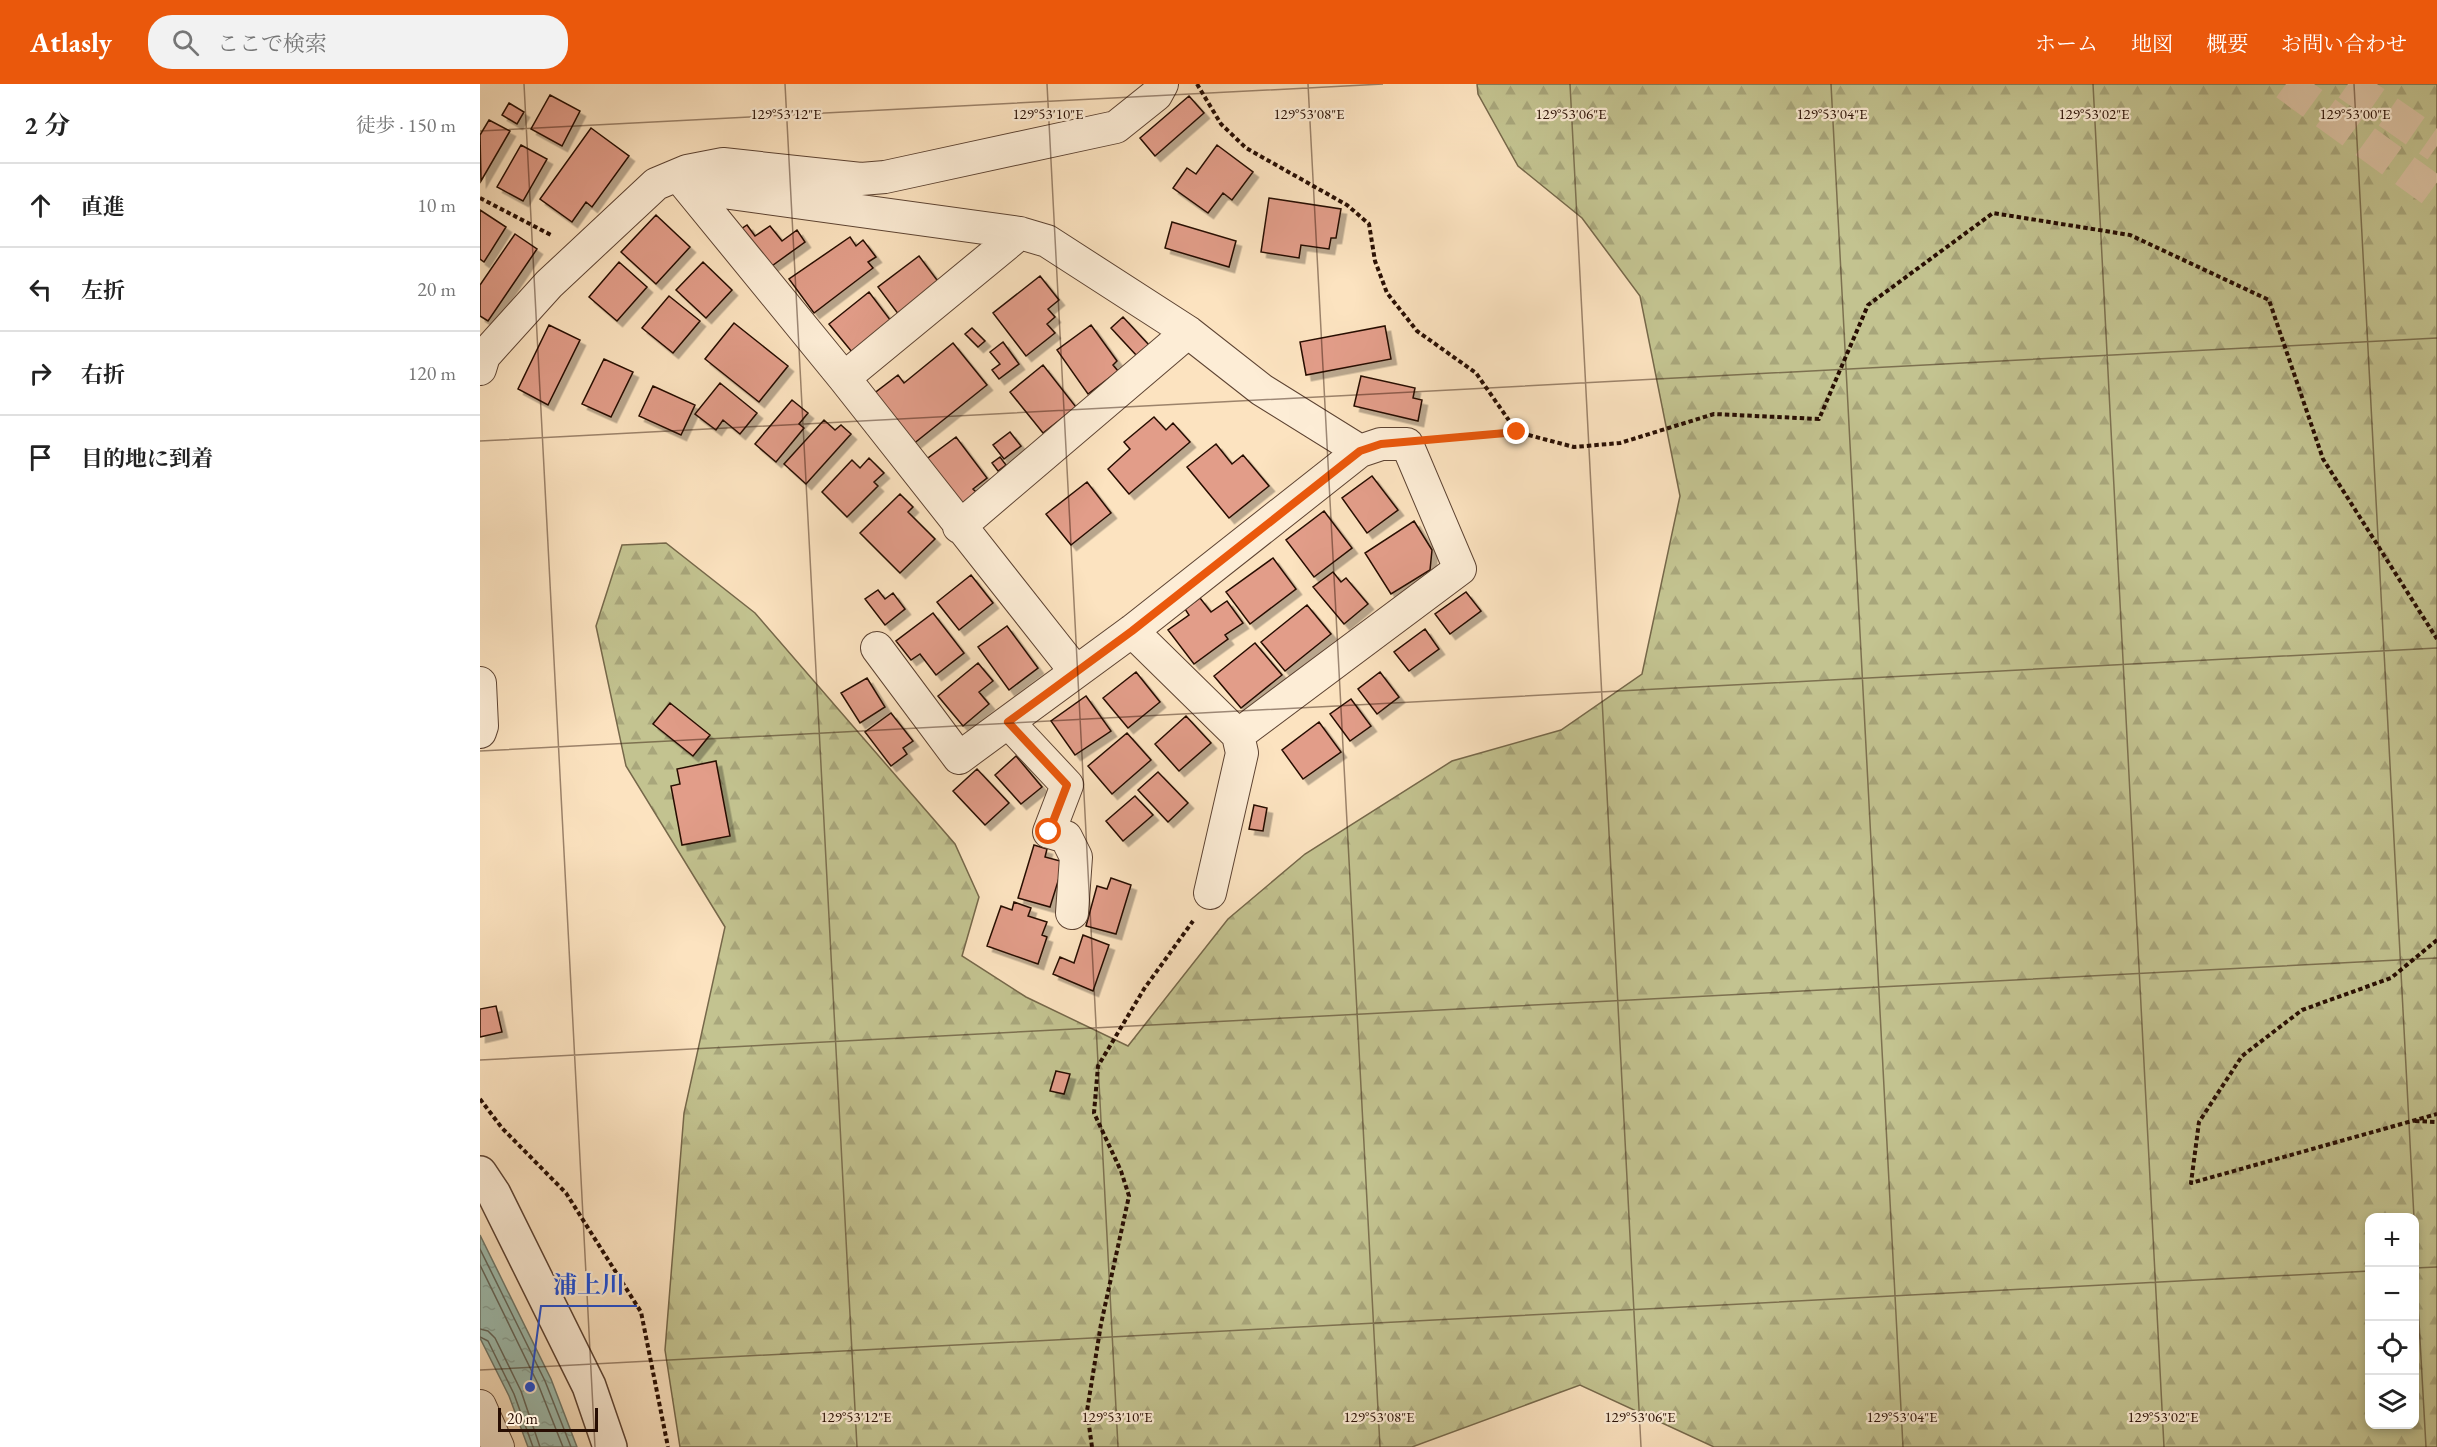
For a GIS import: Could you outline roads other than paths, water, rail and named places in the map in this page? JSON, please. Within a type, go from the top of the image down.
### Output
[{"type":"street","points":[[480,369],[484,356],[549,284],[656,184],[682,173],[723,164],[861,179],[885,177],[1116,127],[1156,95],[1162,84]]},
{"type":"street","points":[[682,173],[730,193],[1020,233],[1047,241],[1188,332],[1262,390],[1360,451]]},
{"type":"street","points":[[682,173],[959,527],[1076,672]]},
{"type":"street","points":[[844,378],[1020,233]]},
{"type":"street","points":[[959,527],[1188,332]]},
{"type":"street","points":[[877,648],[959,758],[1132,631],[1360,451],[1381,444],[1407,444],[1460,568],[1238,735]]},
{"type":"street","points":[[1132,631],[1238,735],[1242,753],[1210,893]]},
{"type":"street","points":[[480,683],[482,726],[480,732]]},
{"type":"street","points":[[1008,722],[1067,785],[1049,832],[1066,837],[1076,857],[1072,913]]},
{"type":"street","points":[[485,1190],[589,1386],[610,1447]]},
{"type":"street","points":[[480,1406],[498,1447]]},
{"type":"water","points":[[480,1235],[551,1379],[577,1447],[528,1447],[509,1396],[480,1338]]},
{"type":"tunnel","points":[[2286,84],[2437,194]]},
{"type":"tunnel","points":[[2348,84],[2437,146]]},
{"type":"place","name":"浦上川","points":[[530,1387]]}]
